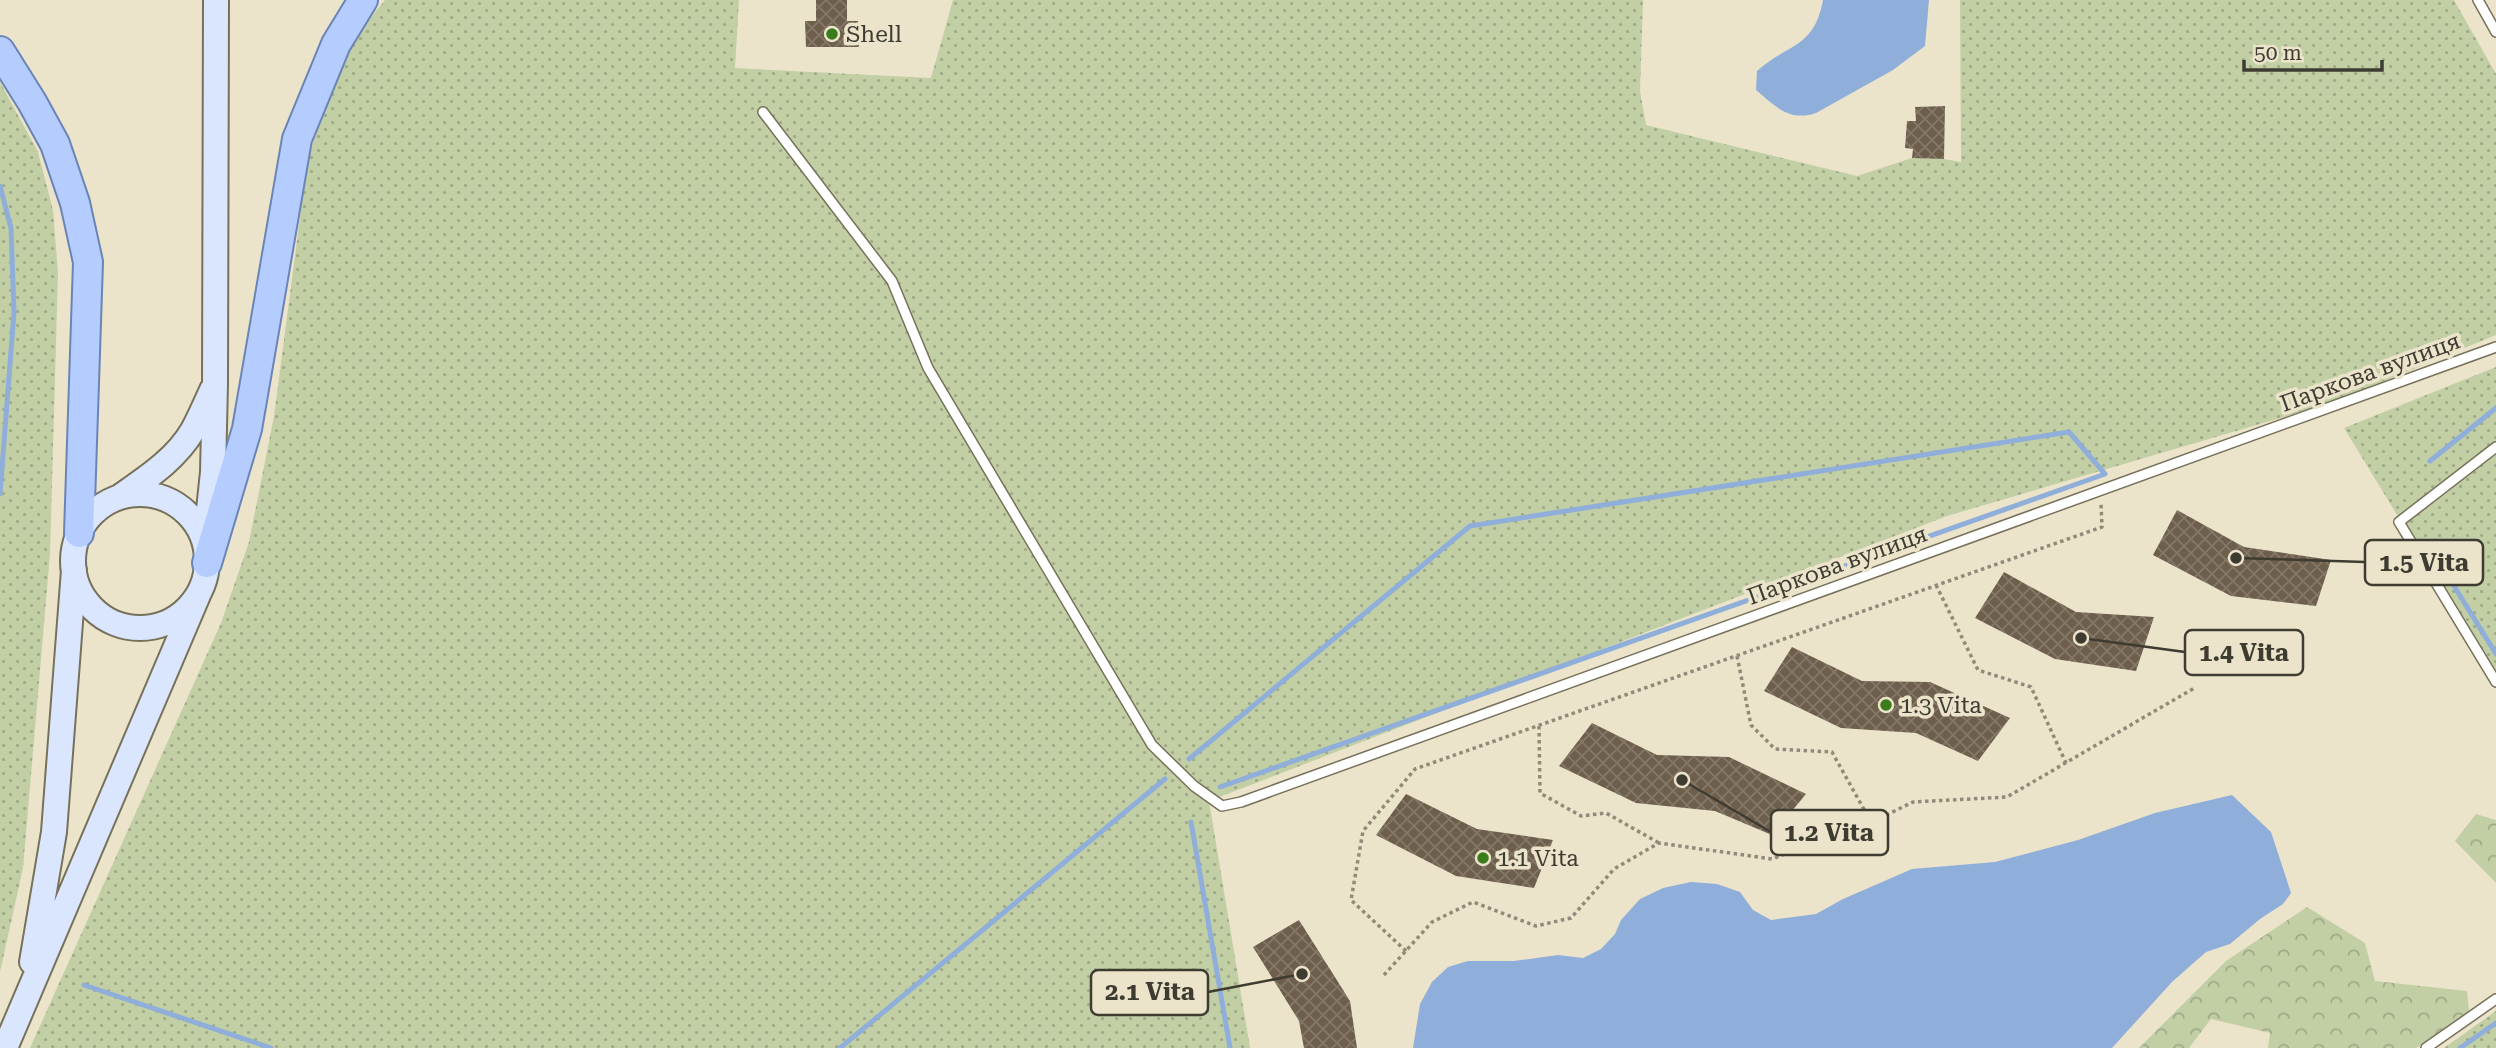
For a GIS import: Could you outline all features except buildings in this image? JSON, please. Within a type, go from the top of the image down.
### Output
[{"type":"main road","points":[[5,1048],[204,579],[213,472],[215,384],[216,0]]},
{"type":"main road","points":[[206,554],[247,429],[296,139],[336,44],[363,0]]},
{"type":"main road","points":[[0,51],[55,144],[75,203],[88,262],[79,533],[74,551],[54,832],[26,1001]]},
{"type":"main road","points":[[79,533],[89,517],[153,473],[176,453],[192,431],[215,384]]},
{"type":"main road","points":[[121,496],[158,496],[174,503],[188,514],[199,528],[206,554]]},
{"type":"main road","points":[[74,570],[78,586],[97,612],[111,621],[127,626],[152,626],[175,618],[188,608],[198,595]]},
{"type":"lane","points":[[2478,0],[2496,32]]},
{"type":"lane","name":"Паркова вулиця","points":[[763,112],[892,281],[928,368],[1152,745],[1194,786],[1222,806],[1241,802],[2496,347]]},
{"type":"lane","points":[[2496,447],[2399,522],[2496,682]]},
{"type":"lane","points":[[2426,1048],[2496,999]]},
{"type":"path","points":[[1406,951],[1351,900],[1363,831],[1415,769],[2102,527],[2101,490]]},
{"type":"path","points":[[1936,586],[1978,670],[2031,687],[2066,763]]},
{"type":"path","points":[[1737,656],[1751,725],[1775,749],[1832,752],[1872,822]]},
{"type":"path","points":[[1539,726],[1540,793],[1581,816],[1606,813],[1659,843],[1772,859],[1872,822],[1913,802],[2007,797],[2196,687]]},
{"type":"path","points":[[1384,975],[1432,922],[1473,902],[1536,926],[1571,918],[1614,869],[1659,843]]},
{"type":"green space","points":[[385,0],[739,0],[735,68],[931,78],[953,0],[1643,0],[1640,91],[1646,125],[1857,176],[1912,158],[1961,162],[1960,0],[2454,0],[2496,74],[2496,335],[2328,404],[1947,516],[1209,801],[1250,1048],[30,1048],[221,623],[249,542],[274,416],[307,164],[330,85],[356,36]]},
{"type":"green space","points":[[0,82],[38,152],[53,210],[58,273],[50,554],[23,868],[0,972]]},
{"type":"green space","points":[[2496,367],[2496,677],[2344,428]]},
{"type":"green space","points":[[2476,814],[2496,820],[2496,883],[2455,841]]},
{"type":"green space","points":[[2307,907],[2365,943],[2375,981],[2467,991],[2469,1011],[2416,1048],[2268,1048],[2270,1033],[2211,1019],[2189,1048],[2139,1048],[2226,961]]},
{"type":"green space","points":[[2496,1011],[2496,1048],[2444,1048]]},
{"type":"water","points":[[1823,0],[1929,0],[1925,46],[1893,70],[1816,113],[1790,114],[1776,107],[1756,90],[1757,71],[1806,37],[1819,16]]},
{"type":"water","points":[[2232,795],[2271,832],[2291,893],[2283,904],[2230,944],[2206,952],[2172,982],[2112,1048],[1413,1048],[1420,1004],[1432,982],[1448,967],[1468,961],[1514,961],[1558,955],[1583,958],[1601,949],[1640,899],[1663,888],[1691,882],[1717,884],[1740,892],[1753,910],[1771,920],[1816,914],[1843,899],[1912,869],[1995,862],[2078,840],[2155,813]]},
{"type":"waterway","points":[[0,186],[11,228],[14,312],[0,494]]},
{"type":"waterway","points":[[2430,461],[2496,408]]},
{"type":"waterway","points":[[1189,759],[1470,526],[2069,432],[2105,474],[1220,787]]},
{"type":"waterway","points":[[2446,573],[2496,654]]},
{"type":"waterway","points":[[840,1048],[1165,779]]},
{"type":"waterway","points":[[1191,822],[1230,1048]]},
{"type":"waterway","points":[[84,985],[271,1048]]},
{"type":"waterway","points":[[2460,1048],[2496,1023]]},
{"type":"place","name":"Shell","points":[[832,34]]},
{"type":"place","name":"1.5 Vita","points":[[2236,558]]},
{"type":"place","name":"1.4 Vita","points":[[2081,638]]},
{"type":"place","name":"1.3 Vita","points":[[1886,705]]},
{"type":"place","name":"1.2 Vita","points":[[1682,780]]},
{"type":"place","name":"1.1 Vita","points":[[1483,858]]},
{"type":"place","name":"2.1 Vita","points":[[1302,974]]}]
